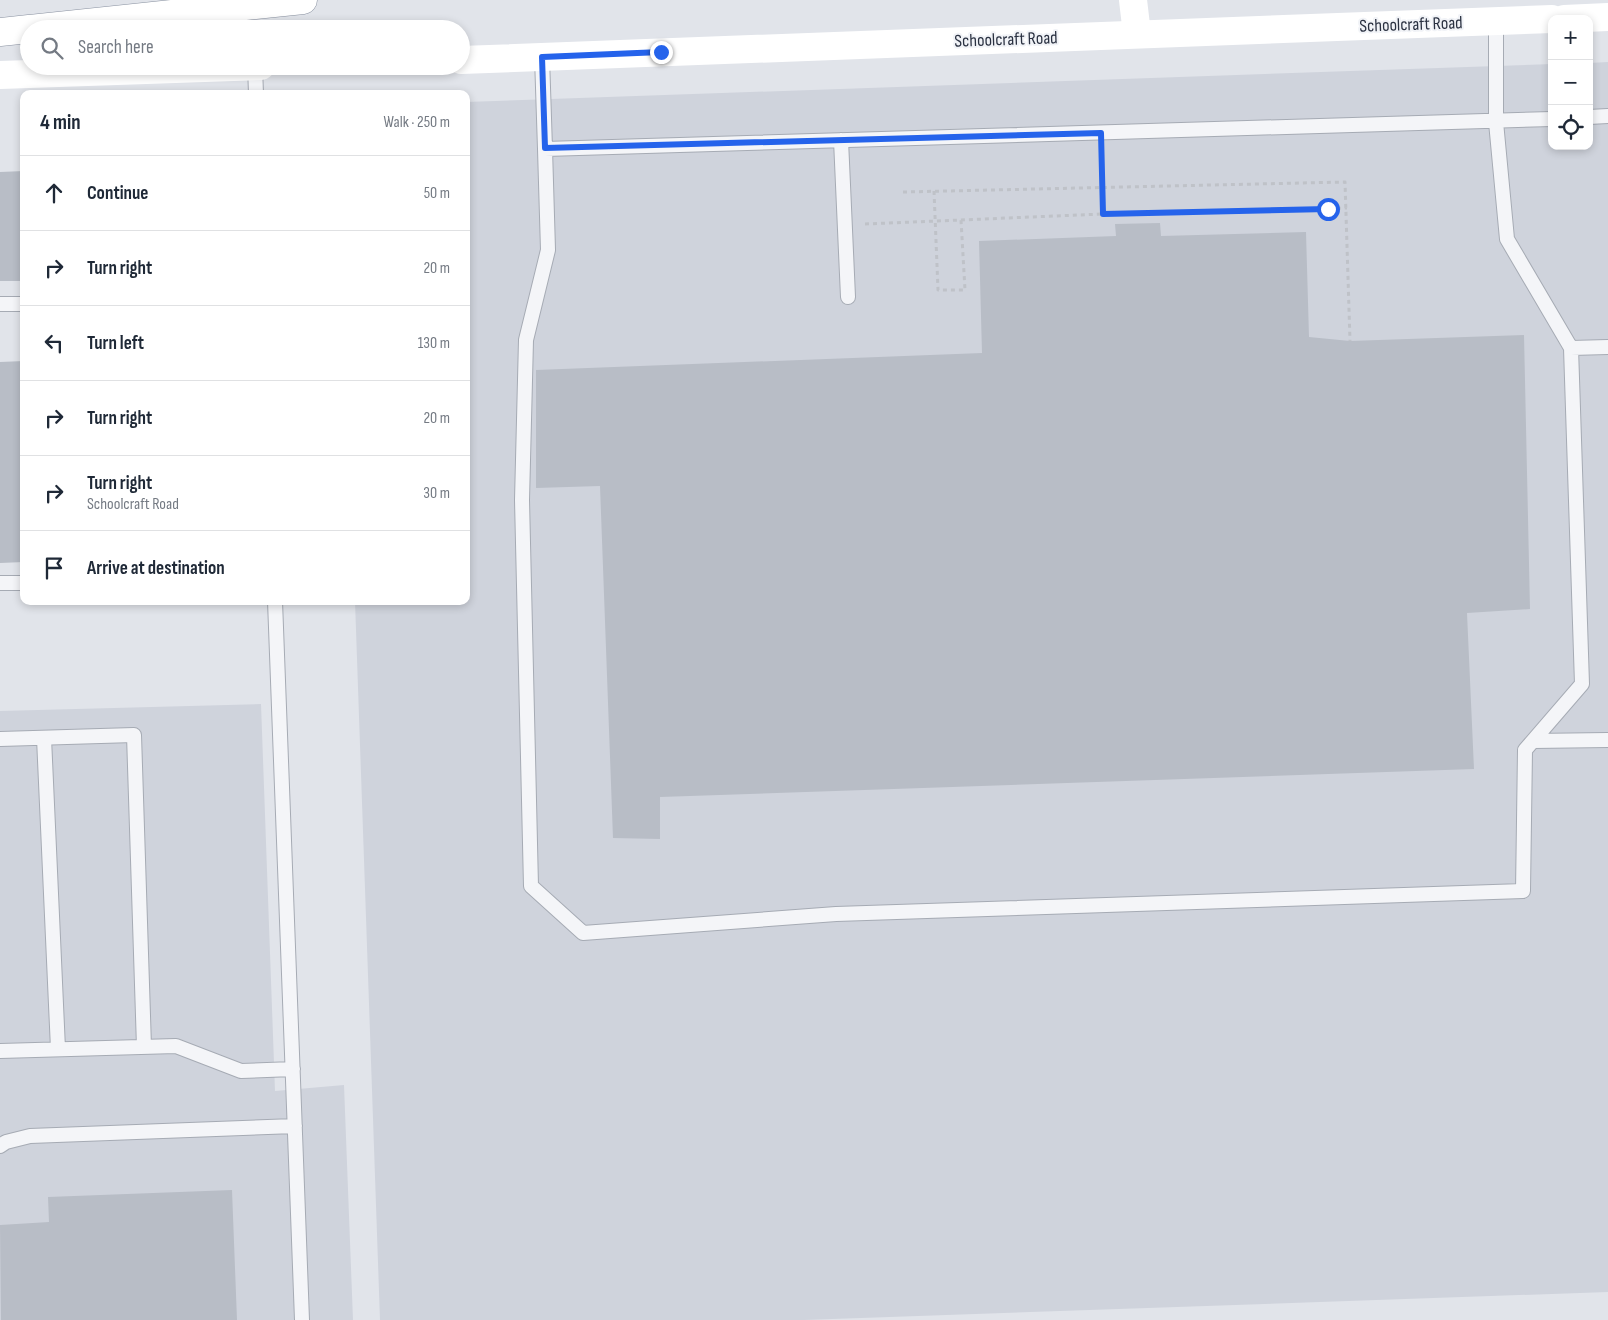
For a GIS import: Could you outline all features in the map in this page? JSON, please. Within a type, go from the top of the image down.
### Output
[{"type":"main road","points":[[115,20],[303,0]]},
{"type":"main road","points":[[1133,0],[1137,34]]},
{"type":"main road","points":[[1593,18],[1608,17]]},
{"type":"main road","name":"Schoolcraft Road","points":[[470,60],[1548,19]]},
{"type":"main road","points":[[0,32],[20,30]]},
{"type":"main road","points":[[0,75],[20,74]]},
{"type":"lane","points":[[542,57],[548,250],[526,340],[522,500],[531,886],[583,933],[836,914],[1523,891],[1525,750],[1582,684],[1571,348],[1507,239],[1496,122],[1496,21]]},
{"type":"lane","points":[[255,75],[256,90]]},
{"type":"lane","points":[[1593,117],[1608,116]]},
{"type":"lane","points":[[545,148],[1548,119]]},
{"type":"lane","points":[[841,140],[848,297]]},
{"type":"lane","points":[[0,304],[20,304]]},
{"type":"lane","points":[[1571,348],[1608,347]]},
{"type":"lane","points":[[0,583],[20,582]]},
{"type":"lane","points":[[275,605],[302,1320]]},
{"type":"lane","points":[[0,739],[134,735],[144,1047]]},
{"type":"lane","points":[[44,738],[58,1049]]},
{"type":"lane","points":[[1533,741],[1608,740]]},
{"type":"lane","points":[[0,1050],[176,1046],[241,1071],[293,1069]]},
{"type":"lane","points":[[0,1146],[6,1142],[30,1136],[295,1126]]},
{"type":"path","points":[[1101,133],[1103,214]]},
{"type":"path","points":[[903,192],[1345,182],[1350,341]]},
{"type":"path","points":[[934,191],[938,290],[965,290],[961,220]]},
{"type":"path","points":[[844,224],[1103,214],[1347,208]]},
{"type":"shaded area","points":[[1608,62],[1608,1292],[804,1320],[380,1320],[355,605],[470,605],[470,102],[1548,64],[1548,150],[1593,150],[1593,63]]},
{"type":"shaded area","points":[[261,704],[275,1091],[344,1085],[353,1320],[0,1320],[0,711]]},
{"type":"building","points":[[20,171],[20,281],[0,281],[0,172]]},
{"type":"building","points":[[1160,223],[1161,236],[1306,232],[1309,337],[1350,341],[1524,335],[1530,609],[1467,613],[1474,769],[660,797],[660,839],[613,838],[600,486],[536,488],[536,370],[982,353],[979,241],[1116,236],[1115,224]]},
{"type":"building","points":[[20,361],[20,562],[0,563],[0,362]]},
{"type":"building","points":[[232,1190],[237,1320],[1,1320],[0,1225],[49,1222],[48,1197]]},
{"type":"route","points":[[661,52],[542,57],[545,148],[1101,133],[1103,214],[1328,209]]}]
